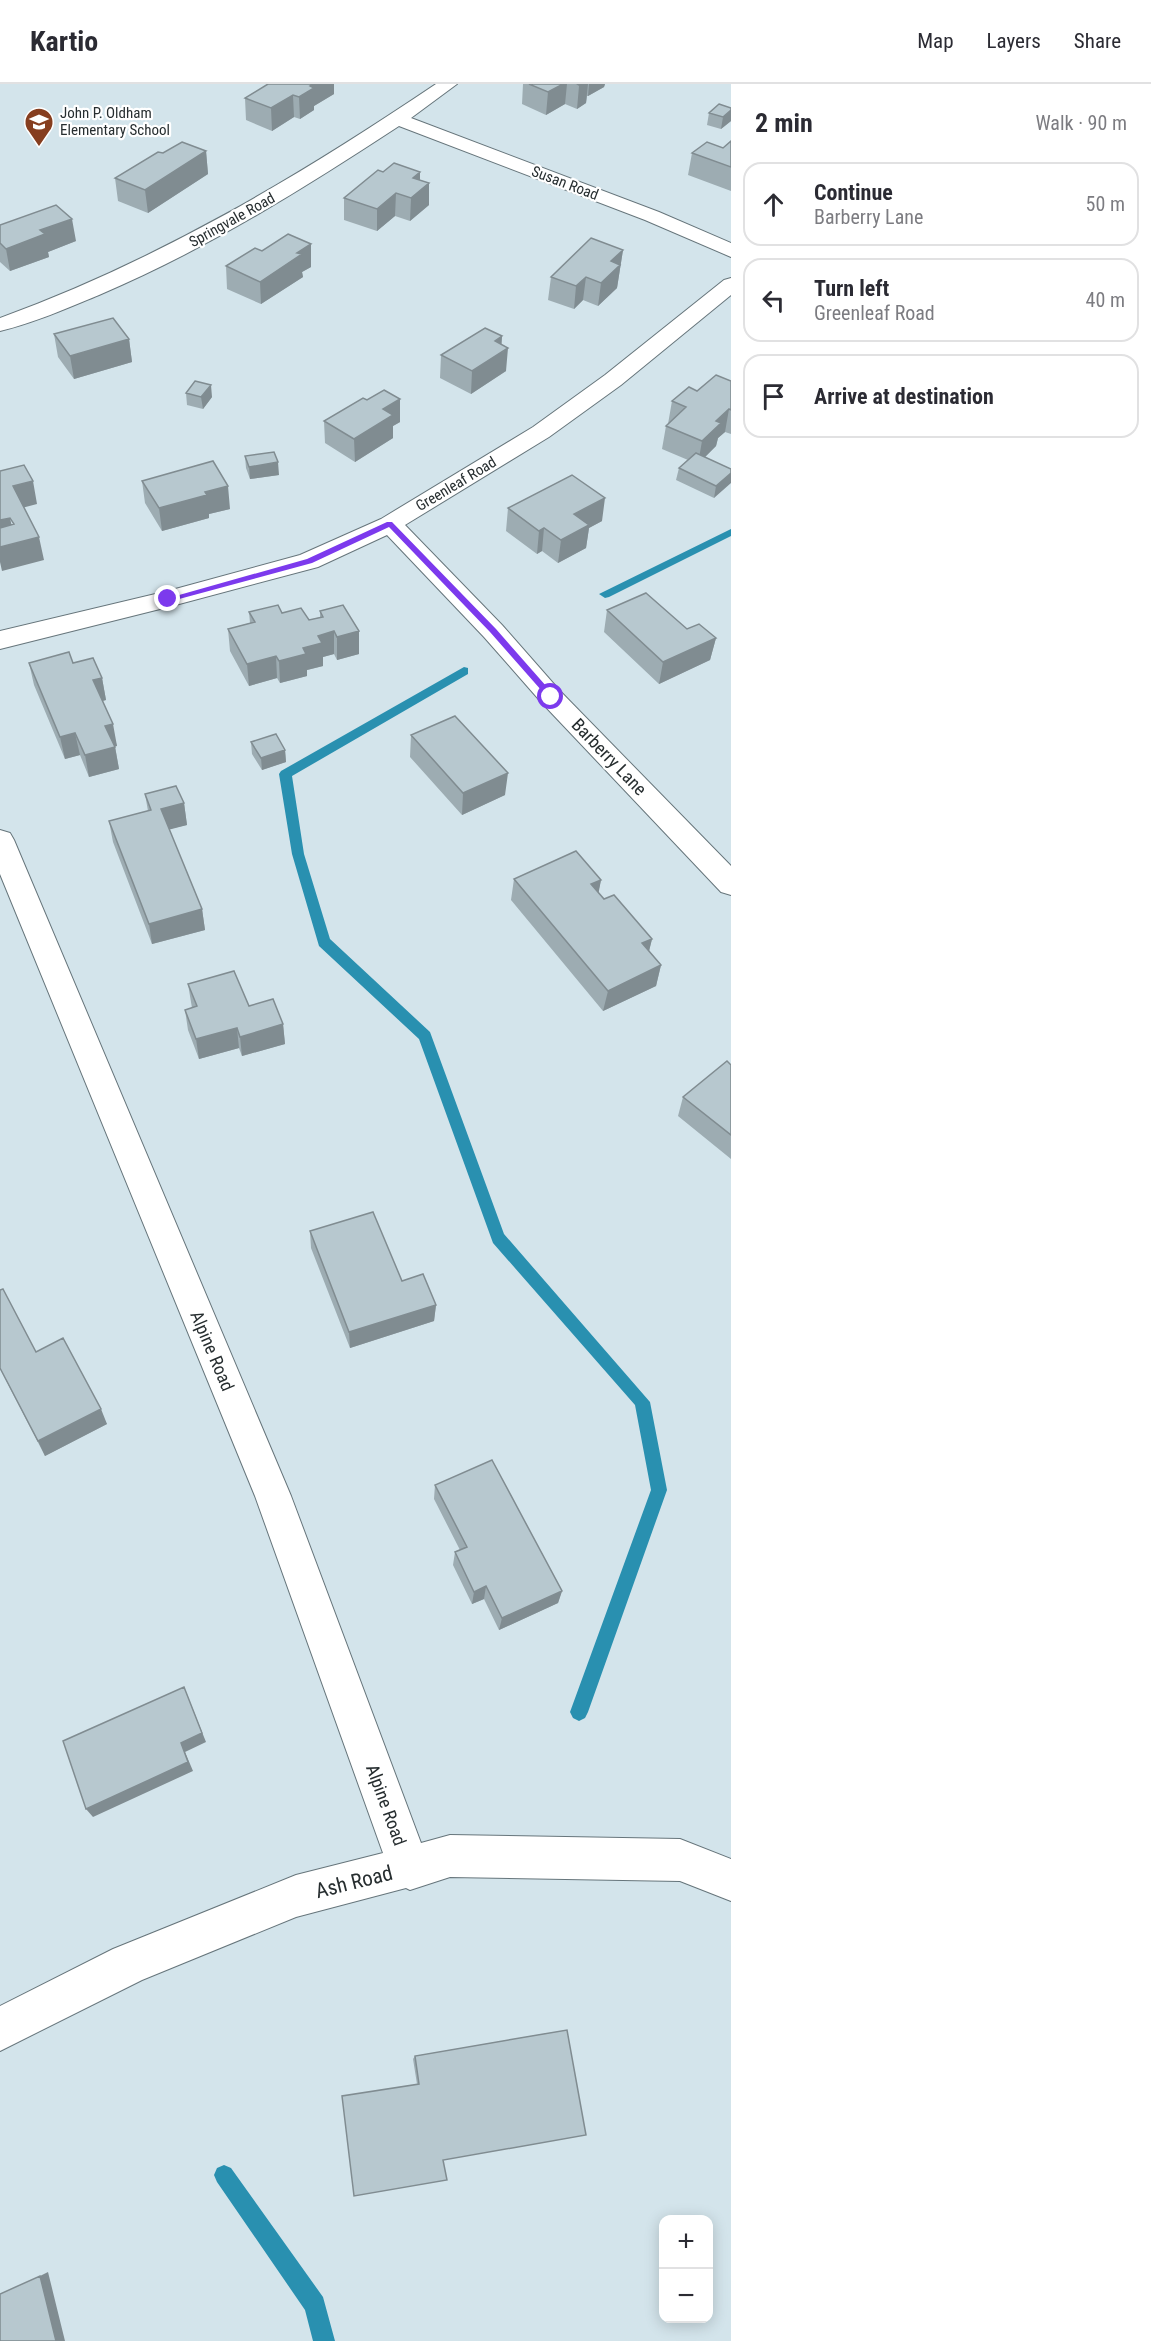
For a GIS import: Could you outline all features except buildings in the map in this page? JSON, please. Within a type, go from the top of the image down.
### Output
[{"type":"street","name":"Springvale Road","points":[[0,325],[39,313],[120,280],[242,216],[397,119],[448,84]]},
{"type":"street","name":"Susan Road","points":[[397,119],[652,216],[731,251]]},
{"type":"street","name":"Greenleaf Road","points":[[0,640],[168,599],[309,561],[390,524],[541,432],[613,380],[731,284]]},
{"type":"street","name":"Barberry Lane","points":[[390,524],[493,631],[551,697],[731,884]]},
{"type":"street","name":"Alpine Road","points":[[0,840],[273,1496],[410,1869]]},
{"type":"street","name":"Ash Road","points":[[0,2029],[128,1964],[296,1896],[410,1869],[450,1856],[680,1860],[731,1880]]},
{"type":"waterway","points":[[605,594],[731,532]]},
{"type":"waterway","points":[[464,671],[285,774],[298,854],[324,942],[425,1036],[498,1238],[642,1402],[659,1490],[579,1712]]},
{"type":"waterway","points":[[224,2175],[315,2305],[324,2341]]},
{"type":"place","name":"John P. Oldham Elementary School","points":[[39,148]]},
{"type":"route","points":[[168,599],[309,561],[390,524],[493,631],[551,697]]}]
